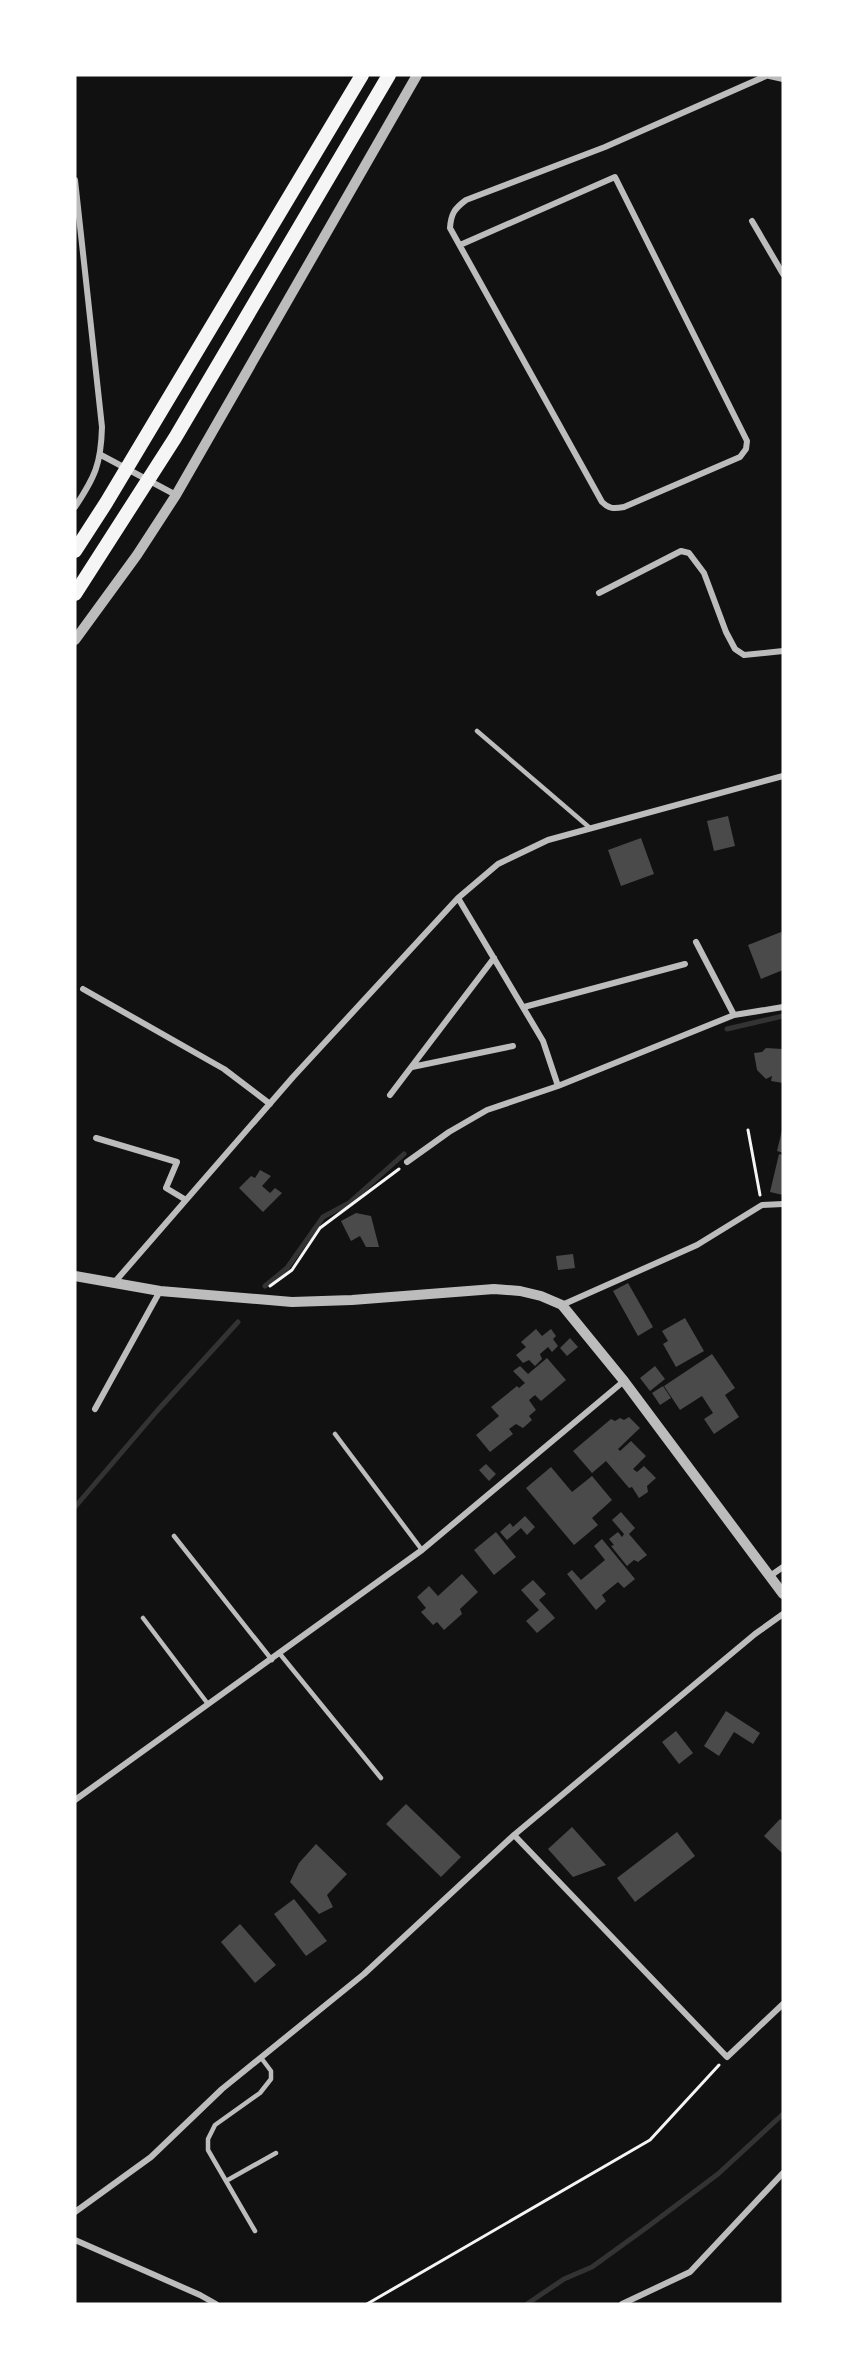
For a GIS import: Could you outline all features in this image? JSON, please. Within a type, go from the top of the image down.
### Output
[{"type":"main road","points":[[75,551],[362,75]]},
{"type":"main road","points":[[75,594],[175,438],[389,75]]},
{"type":"street","points":[[75,640],[137,555],[176,495],[417,75]]},
{"type":"street","points":[[459,245],[615,177],[747,441],[746,449],[740,457],[624,507],[614,509],[606,506],[459,245],[450,228],[451,215],[455,208],[466,200],[604,147],[766,75],[783,78]]},
{"type":"street","points":[[75,180],[102,428],[101,455],[89,485],[75,507]]},
{"type":"street","points":[[752,221],[783,274]]},
{"type":"street","points":[[101,455],[176,495]]},
{"type":"street","points":[[599,592],[681,551],[689,553],[704,573],[726,632],[735,649],[744,655],[783,651]]},
{"type":"street","points":[[113,1284],[270,1104],[458,898],[498,864],[548,840],[783,776]]},
{"type":"street","points":[[458,898],[543,1041],[558,1086]]},
{"type":"street","points":[[696,942],[734,1015]]},
{"type":"street","points":[[390,1095],[495,958]]},
{"type":"street","points":[[524,1007],[685,964]]},
{"type":"street","points":[[83,989],[224,1069],[270,1104]]},
{"type":"street","points":[[407,1162],[449,1132],[487,1110],[517,1102],[734,1015],[783,1007]]},
{"type":"street","points":[[411,1067],[513,1046]]},
{"type":"street","points":[[96,1138],[177,1162],[166,1188],[186,1200]]},
{"type":"street","points":[[562,1305],[697,1245],[762,1205],[783,1204]]},
{"type":"street","points":[[75,1277],[160,1291],[292,1302],[352,1300],[494,1289],[520,1291],[541,1296],[562,1305],[624,1381],[783,1594]]},
{"type":"street","points":[[95,1409],[160,1291]]},
{"type":"street","points":[[75,1800],[422,1550],[624,1381]]},
{"type":"street","points":[[770,1576],[783,1567]]},
{"type":"street","points":[[75,2212],[151,2157],[222,2089],[262,2059],[364,1974],[514,1835],[755,1634],[783,1614]]},
{"type":"street","points":[[514,1835],[727,2057],[783,2004]]},
{"type":"street","points":[[622,2304],[690,2272],[783,2174]]},
{"type":"street","points":[[75,2240],[216,2304]]},
{"type":"lane","points":[[477,731],[590,828]]},
{"type":"lane","points":[[335,1434],[422,1550]]},
{"type":"lane","points":[[174,1536],[272,1660]]},
{"type":"lane","points":[[142,1618],[208,1704]]},
{"type":"lane","points":[[280,1654],[381,1778]]},
{"type":"lane","points":[[255,2231],[208,2150],[208,2139],[215,2125],[260,2092],[271,2079],[270,2071],[262,2059]]},
{"type":"lane","points":[[226,2181],[276,2152]]},
{"type":"path","points":[[748,1130],[762,1205]]},
{"type":"path","points":[[251,1299],[292,1270],[320,1228],[407,1162]]},
{"type":"path","points":[[367,2304],[650,2140],[727,2057]]},
{"type":"building","points":[[728,816],[735,846],[714,851],[707,821]]},
{"type":"building","points":[[641,838],[654,874],[621,886],[608,850]]},
{"type":"building","points":[[781,932],[783,970],[761,979],[748,945]]},
{"type":"building","points":[[766,1048],[783,1049],[783,1083],[771,1081],[772,1076],[766,1079],[757,1070],[754,1053],[762,1052]]},
{"type":"building","points":[[783,1130],[783,1153],[777,1151]]},
{"type":"building","points":[[779,1154],[783,1155],[783,1195],[770,1192]]},
{"type":"building","points":[[260,1170],[271,1176],[262,1186],[270,1193],[275,1188],[282,1193],[263,1212],[239,1188],[251,1176],[255,1178]]},
{"type":"building","points":[[356,1213],[371,1216],[379,1247],[366,1247],[360,1236],[351,1241],[341,1221]]},
{"type":"building","points":[[573,1254],[575,1268],[558,1270],[556,1256]]},
{"type":"building","points":[[628,1283],[653,1327],[638,1336],[613,1291]]},
{"type":"building","points":[[685,1318],[704,1351],[676,1367],[663,1344],[668,1341],[662,1331]]},
{"type":"building","points":[[536,1329],[542,1336],[551,1329],[556,1336],[553,1339],[558,1346],[552,1352],[548,1347],[540,1354],[542,1359],[535,1366],[529,1360],[523,1363],[516,1355],[526,1347],[521,1342]]},
{"type":"building","points":[[570,1338],[578,1347],[567,1356],[560,1348]]},
{"type":"building","points":[[712,1354],[735,1388],[725,1395],[739,1417],[714,1434],[704,1419],[713,1413],[702,1396],[680,1410],[664,1386]]},
{"type":"building","points":[[547,1358],[566,1380],[541,1401],[535,1395],[529,1400],[536,1410],[529,1416],[532,1420],[523,1428],[516,1424],[509,1429],[513,1434],[490,1452],[476,1435],[499,1416],[491,1407],[517,1386],[519,1388],[525,1383],[513,1371],[520,1366],[528,1374]]},
{"type":"building","points":[[655,1366],[665,1379],[650,1391],[640,1378]]},
{"type":"building","points":[[663,1386],[671,1398],[660,1405],[652,1393]]},
{"type":"building","points":[[629,1417],[640,1428],[618,1449],[620,1451],[631,1441],[646,1456],[633,1469],[637,1472],[644,1466],[656,1478],[647,1486],[648,1492],[639,1498],[632,1487],[629,1488],[606,1461],[592,1473],[573,1451],[611,1419],[624,1420]]},
{"type":"building","points":[[486,1464],[496,1474],[489,1481],[479,1470]]},
{"type":"building","points":[[551,1467],[572,1492],[592,1476],[612,1500],[592,1518],[598,1525],[574,1545],[526,1488]]},
{"type":"building","points":[[621,1512],[635,1528],[629,1534],[647,1555],[638,1562],[634,1560],[627,1566],[611,1546],[614,1545],[609,1539],[618,1532],[622,1537],[624,1534],[612,1520]]},
{"type":"building","points":[[525,1516],[535,1527],[527,1535],[521,1528],[507,1540],[500,1532],[510,1523],[513,1527]]},
{"type":"building","points":[[496,1532],[516,1557],[494,1575],[474,1550]]},
{"type":"building","points":[[602,1539],[635,1579],[624,1588],[618,1582],[602,1595],[606,1601],[596,1610],[567,1574],[572,1570],[581,1580],[605,1560],[594,1546]]},
{"type":"building","points":[[462,1574],[478,1592],[460,1609],[462,1614],[444,1630],[437,1622],[433,1625],[421,1612],[426,1608],[417,1597],[429,1586],[438,1596]]},
{"type":"building","points":[[533,1580],[546,1594],[539,1600],[555,1618],[537,1633],[526,1621],[539,1610],[521,1590]]},
{"type":"building","points":[[726,1711],[760,1733],[753,1744],[734,1732],[719,1756],[704,1746]]},
{"type":"building","points":[[676,1731],[693,1753],[679,1764],[662,1742]]},
{"type":"building","points":[[406,1804],[461,1857],[441,1877],[386,1824]]},
{"type":"building","points":[[780,1819],[783,1821],[783,1854],[764,1836]]},
{"type":"building","points":[[572,1827],[606,1865],[573,1877],[548,1849]]},
{"type":"building","points":[[677,1832],[695,1856],[635,1902],[617,1878]]},
{"type":"building","points":[[316,1844],[347,1874],[327,1895],[333,1907],[319,1914],[290,1882],[299,1863]]},
{"type":"building","points":[[294,1899],[327,1941],[306,1956],[274,1914]]},
{"type":"building","points":[[240,1924],[276,1965],[255,1983],[221,1942]]},
{"type":"waterway","points":[[727,1029],[783,1016]]},
{"type":"waterway","points":[[265,1286],[287,1268],[323,1217],[349,1203],[404,1154]]},
{"type":"waterway","points":[[75,1507],[157,1411],[238,1322]]},
{"type":"waterway","points":[[527,2304],[564,2279],[592,2267],[646,2228],[718,2174],[783,2114]]}]
